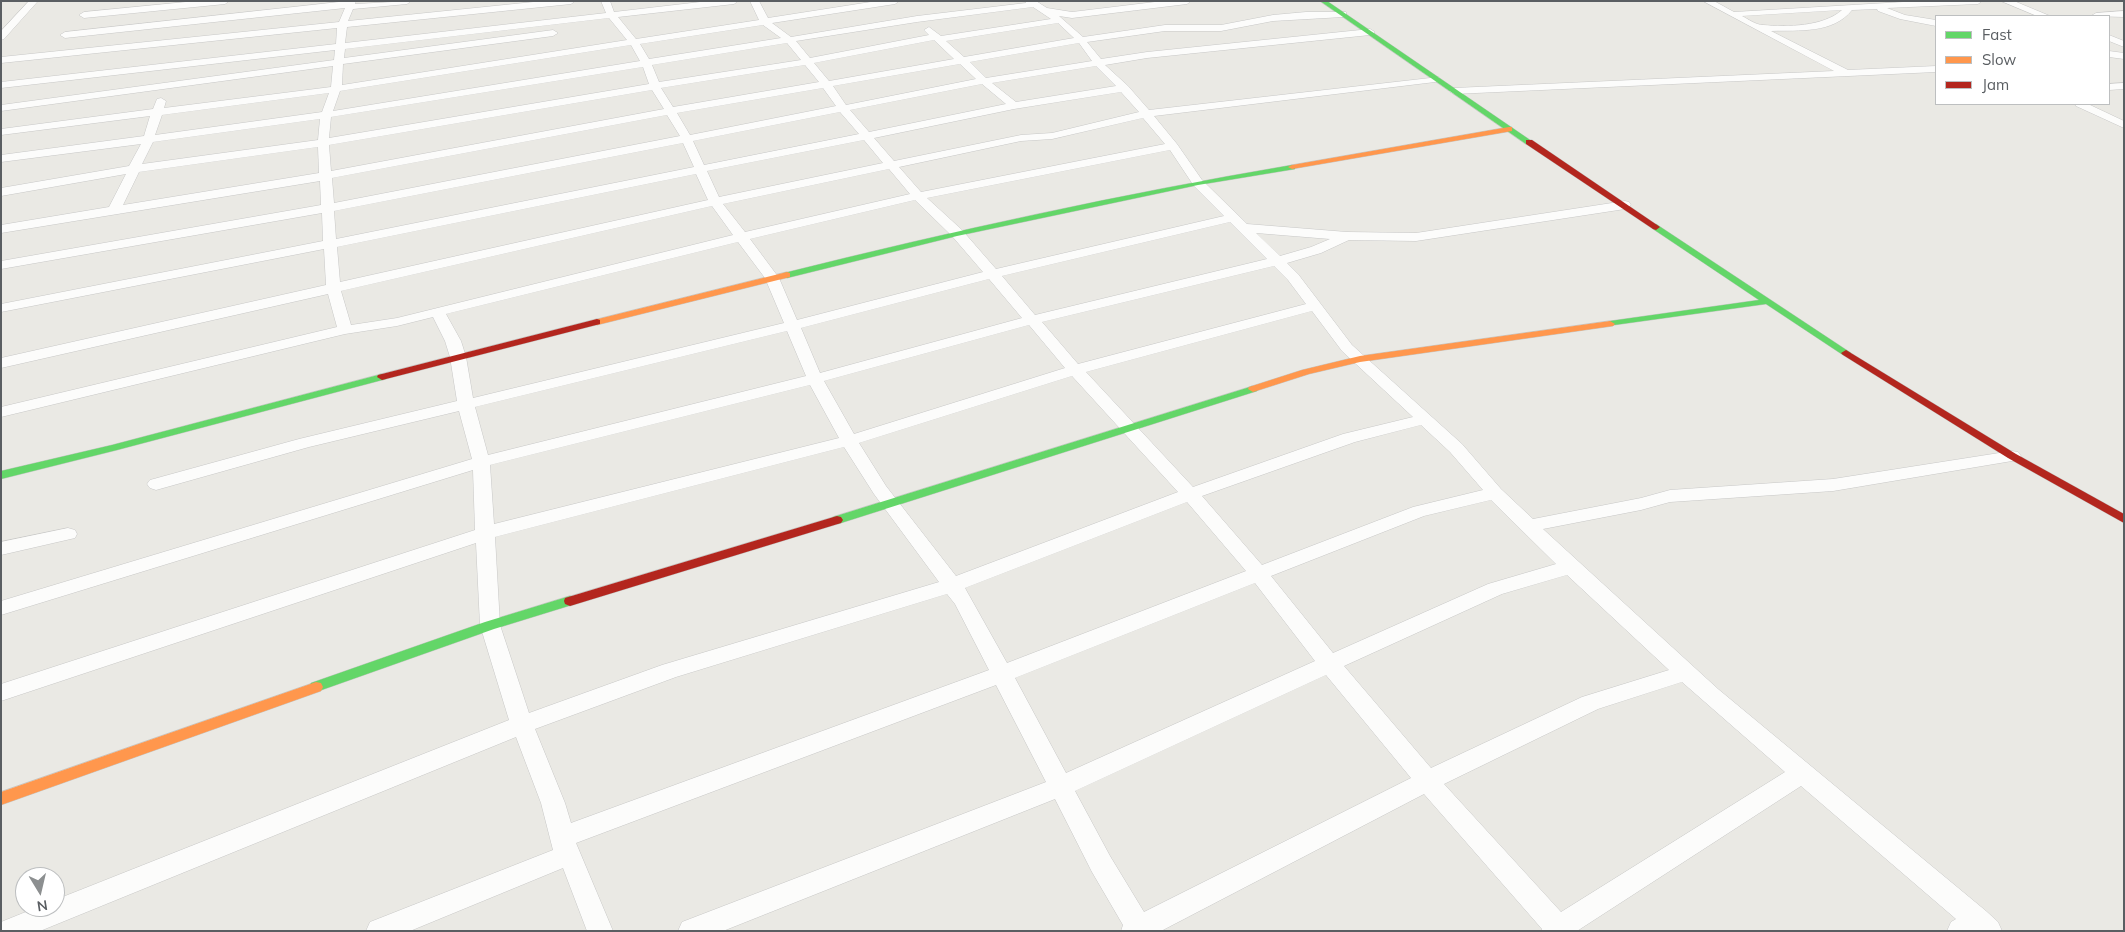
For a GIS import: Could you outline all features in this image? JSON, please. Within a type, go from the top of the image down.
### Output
[{"type":"street","points":[[1,38],[34,1]]},
{"type":"street","points":[[8,73],[45,56],[84,15],[94,1]]},
{"type":"street","points":[[84,15],[225,1]]},
{"type":"street","points":[[65,36],[351,5],[407,1]]},
{"type":"street","points":[[8,73],[183,53],[342,26],[487,6],[571,1]]},
{"type":"street","points":[[605,1],[614,20],[634,42],[646,62],[655,86],[686,139],[715,202],[772,278],[794,325],[815,379],[849,441],[890,504],[963,600],[1060,787],[1138,930],[1427,781],[1590,703],[1684,673]]},
{"type":"street","points":[[45,56],[183,53],[340,46],[486,29],[614,20],[734,1]]},
{"type":"street","points":[[754,1],[765,22],[790,40],[806,62],[826,84],[844,110],[918,196],[957,233],[1075,370],[1190,494],[1258,573],[1330,664],[1427,781],[1558,930],[1802,773]]},
{"type":"street","points":[[1,132],[336,89],[896,1],[1014,106]]},
{"type":"street","points":[[1,158],[326,115],[916,19],[1033,5],[1054,13],[1072,14],[1187,1]]},
{"type":"street","points":[[1324,1],[1509,129],[1848,354],[2012,456],[2124,519]]},
{"type":"street","points":[[1707,1],[1846,73]]},
{"type":"street","points":[[1865,1],[1935,31]]},
{"type":"street","points":[[1738,13],[1978,1]]},
{"type":"street","points":[[2005,1],[2042,15]]},
{"type":"street","points":[[345,330],[333,288],[328,243],[324,142],[326,115],[336,89],[342,26],[351,5]]},
{"type":"street","points":[[1033,5],[1060,20],[1081,40],[1099,64],[1124,88],[1173,146],[1198,183],[1293,277],[1347,348],[1456,448],[1495,492],[1570,567],[1684,673],[1802,773],[1975,927]]},
{"type":"street","points":[[484,43],[487,6]]},
{"type":"street","points":[[1764,28],[1817,27],[1839,18],[1852,8]]},
{"type":"street","points":[[1,229],[325,176],[961,59],[1165,28],[1221,28],[1272,18],[1343,14]]},
{"type":"street","points":[[2110,15],[2124,14]]},
{"type":"street","points":[[580,29],[614,20]]},
{"type":"street","points":[[1,192],[134,169],[324,142],[520,111],[938,38],[1060,20]]},
{"type":"street","points":[[1,23],[16,21]]},
{"type":"street","points":[[1,108],[561,32]]},
{"type":"street","points":[[1,265],[328,208],[844,110],[984,81],[1147,55],[1370,32]]},
{"type":"street","points":[[2110,39],[2124,39]]},
{"type":"street","points":[[2110,39],[2124,44]]},
{"type":"street","points":[[114,211],[148,140],[159,111],[164,86],[183,53]]},
{"type":"street","points":[[2110,54],[2124,56]]},
{"type":"street","points":[[1,60],[8,73]]},
{"type":"street","points":[[2110,61],[2124,60]]},
{"type":"street","points":[[1454,91],[1935,69]]},
{"type":"street","points":[[1,363],[715,202],[1021,138],[1052,136],[1145,114],[1436,79]]},
{"type":"street","points":[[2110,87],[2124,86]]},
{"type":"street","points":[[1,308],[698,168],[867,137],[1014,106],[1124,88]]},
{"type":"street","points":[[2082,105],[2124,125]]},
{"type":"street","points":[[2104,116],[2124,115]]},
{"type":"street","points":[[1,475],[113,448],[458,357],[957,233],[1198,183],[1509,129]]},
{"type":"street","points":[[1,412],[345,330],[397,322],[742,237],[918,196],[1173,146]]},
{"type":"street","points":[[156,484],[305,443],[794,325],[993,274],[1240,223],[1347,236],[1416,237],[1625,205]]},
{"type":"street","points":[[1,608],[481,462],[815,379],[1031,320],[1316,250],[1347,236]]},
{"type":"street","points":[[1,799],[490,625],[890,504],[1129,429],[1252,388],[1360,359],[1768,301]]},
{"type":"street","points":[[1,693],[485,533],[849,441],[1075,370],[1315,306]]},
{"type":"street","points":[[437,312],[453,341],[458,357],[466,405],[481,462],[490,625],[522,725],[553,803],[566,846],[600,931]]},
{"type":"street","points":[[9,931],[522,725],[670,671],[952,585],[1190,494],[1349,438],[1425,419]]},
{"type":"street","points":[[1529,526],[1641,504],[1670,496],[1832,485],[2012,456]]},
{"type":"street","points":[[379,931],[566,846],[1258,573],[1418,511],[1495,492]]},
{"type":"street","points":[[1,549],[68,534]]},
{"type":"street","points":[[691,931],[1060,787],[1495,589],[1570,567]]},
{"type":"traffic: fast","points":[[1323,1],[1529,142]]},
{"type":"traffic: fast","points":[[787,275],[957,233],[1198,183],[1292,167]]},
{"type":"traffic: fast","points":[[1656,227],[1846,353]]},
{"type":"traffic: fast","points":[[1610,324],[1768,301]]},
{"type":"traffic: fast","points":[[1,475],[113,448],[382,377]]},
{"type":"traffic: fast","points":[[837,520],[1253,389]]},
{"type":"traffic: fast","points":[[316,687],[490,625],[570,601]]},
{"type":"traffic: slow","points":[[1292,167],[1509,129]]},
{"type":"traffic: slow","points":[[597,322],[787,275]]},
{"type":"traffic: slow","points":[[1253,389],[1306,372],[1360,359],[1610,324]]},
{"type":"traffic: slow","points":[[1,799],[316,687]]},
{"type":"traffic: jam","points":[[1529,142],[1656,227]]},
{"type":"traffic: jam","points":[[382,377],[597,322]]},
{"type":"traffic: jam","points":[[1846,353],[2012,456],[2124,519]]},
{"type":"traffic: jam","points":[[570,601],[837,520]]}]
